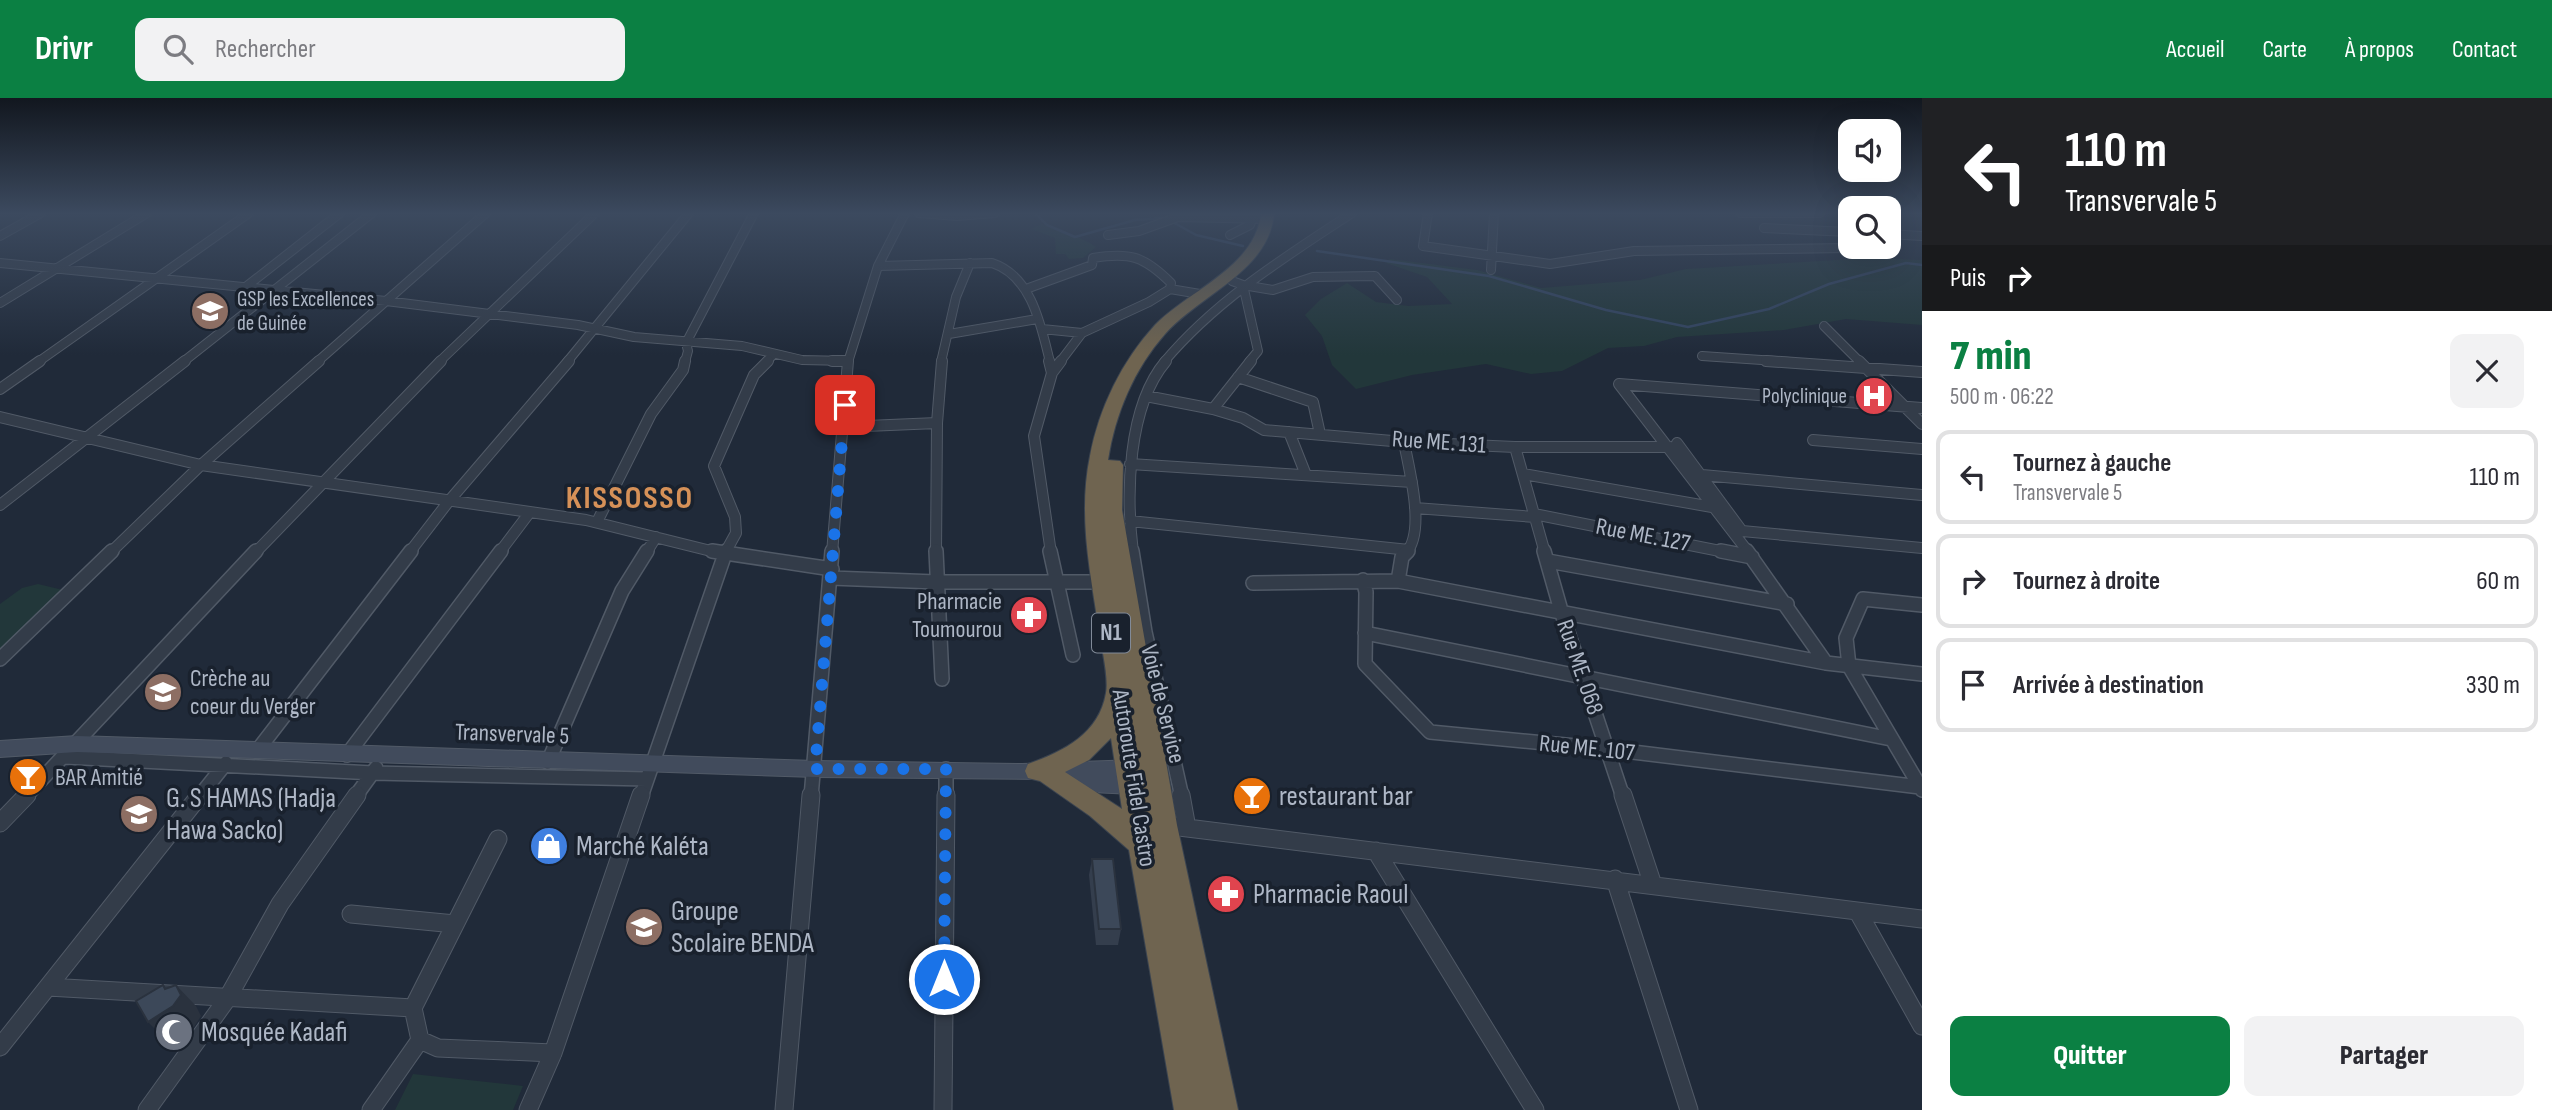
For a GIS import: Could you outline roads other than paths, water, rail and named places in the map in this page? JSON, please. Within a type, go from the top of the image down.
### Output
[{"type":"highway","name":"Autoroute Fidel Castro","points":[[1192,1110],[1131,777],[1104,582],[1096,495],[1099,459],[1109,417],[1117,394],[1147,344],[1173,316],[1243,260]]},
{"type":"highway","name":"Autoroute Fidel Castro","points":[[1220,1110],[1155,777],[1112,510],[1114,462],[1124,415],[1141,376],[1163,343],[1181,324],[1237,283],[1257,260]]},
{"type":"highway","points":[[1037,773],[1075,756],[1100,736],[1111,719],[1119,689]]},
{"type":"highway","points":[[1037,773],[1095,804],[1144,846]]},
{"type":"main road","name":"Transvervale 5","points":[[0,749],[239,755],[385,755],[548,762],[649,772],[946,769],[1037,773],[1093,784],[1131,777],[1155,777]]},
{"type":"street","points":[[0,303],[69,260]]},
{"type":"street","points":[[0,389],[183,260]]},
{"type":"street","points":[[247,286],[280,260]]},
{"type":"street","points":[[0,506],[314,260]]},
{"type":"street","points":[[0,659],[201,465],[432,260]]},
{"type":"street","points":[[0,823],[71,751],[320,483],[487,314],[545,260]]},
{"type":"street","points":[[0,1047],[651,260]]},
{"type":"street","points":[[597,522],[651,414],[683,370],[688,351],[686,342],[729,260]]},
{"type":"street","points":[[784,1110],[832,573],[848,361],[881,260]]},
{"type":"street","points":[[1026,289],[1091,265],[1092,260]]},
{"type":"street","points":[[1146,260],[1171,283],[1170,289]]},
{"type":"street","name":"Voie de Service","points":[[1187,828],[1179,771],[1130,556],[1130,464],[1141,409],[1157,371],[1237,283],[1274,260]]},
{"type":"street","points":[[1491,270],[1493,260]]},
{"type":"street","points":[[1514,260],[1550,264],[1574,260]]},
{"type":"street","points":[[0,263],[386,301],[686,342],[742,346],[802,360],[848,361]]},
{"type":"street","points":[[942,679],[936,582],[940,368],[956,297],[970,263]]},
{"type":"street","points":[[878,266],[992,263],[1004,267],[1026,289],[1040,324],[1052,373]]},
{"type":"street","points":[[1237,283],[1255,289],[1276,290],[1310,278],[1375,276],[1397,300]]},
{"type":"street","points":[[1213,409],[1258,351],[1237,283]]},
{"type":"street","points":[[1073,655],[1056,582],[1034,436],[1052,373],[1082,332],[1149,302],[1170,289],[1200,294]]},
{"type":"street","points":[[949,334],[1040,324],[1082,332]]},
{"type":"street","points":[[1824,326],[1922,424]]},
{"type":"street","points":[[528,1110],[553,1053],[724,554],[736,533],[735,517],[714,466],[754,375],[774,354]]},
{"type":"street","points":[[1702,356],[1922,372]]},
{"type":"street","points":[[1238,377],[1313,402],[1320,434]]},
{"type":"street","points":[[1922,408],[1619,384],[1702,475],[1742,531],[1922,548]]},
{"type":"street","name":"Rue ME. 131","points":[[1146,396],[1213,409],[1243,418],[1264,430],[1404,442],[1515,447],[1674,445]]},
{"type":"street","points":[[0,417],[201,465],[597,522],[724,554],[832,573],[936,582],[1104,582]]},
{"type":"street","points":[[843,427],[937,423]]},
{"type":"street","points":[[1289,432],[1306,475]]},
{"type":"street","points":[[1813,440],[1922,449]]},
{"type":"street","points":[[1398,581],[1402,557],[1413,545],[1415,508],[1412,482],[1407,473],[1404,442]]},
{"type":"street","points":[[1674,445],[1712,507],[1787,604],[1826,663]]},
{"type":"street","name":"Rue ME. 068","points":[[1515,447],[1562,614],[1653,885]]},
{"type":"street","points":[[1130,464],[1412,482]]},
{"type":"street","points":[[1523,474],[1712,507]]},
{"type":"street","points":[[1702,475],[1922,495]]},
{"type":"street","name":"Rue ME. 127","points":[[1415,508],[1535,515],[1752,557]]},
{"type":"street","points":[[347,755],[530,512]]},
{"type":"street","points":[[1130,521],[1409,550]]},
{"type":"street","points":[[548,762],[622,591],[656,537]]},
{"type":"street","points":[[1548,561],[1787,604]]},
{"type":"street","name":"Rue ME. 107","points":[[1363,580],[1366,592],[1365,664],[1430,732],[1608,749],[1921,789]]},
{"type":"street","points":[[1253,583],[1398,581],[1826,663],[1922,674]]},
{"type":"street","points":[[1921,789],[1849,666],[1846,638],[1863,599],[1922,605]]},
{"type":"street","points":[[1366,633],[1891,739]]},
{"type":"street","points":[[239,755],[373,773],[649,772]]},
{"type":"street","points":[[146,1110],[227,999],[280,904],[385,755]]},
{"type":"street","points":[[943,1110],[946,769]]},
{"type":"street","points":[[1163,825],[1922,919]]},
{"type":"street","points":[[371,1110],[420,1040],[413,1008],[498,839]]},
{"type":"street","points":[[1376,851],[1535,1110]]},
{"type":"street","points":[[1615,879],[1689,1110]]},
{"type":"street","points":[[1858,912],[1922,1026]]},
{"type":"street","points":[[351,914],[455,924]]},
{"type":"street","points":[[48,987],[413,1008]]},
{"type":"street","points":[[420,1040],[438,1048],[553,1053]]},
{"type":"waterway","points":[[1380,260],[1489,276],[1606,310],[1688,327],[1769,309],[1829,284],[1906,263],[1922,265]]},
{"type":"place","name":"GSP les Excellences de Guinée","points":[[210,311]]},
{"type":"place","name":"Polyclinique","points":[[1874,396]]},
{"type":"place","name":"Pharmacie Toumourou","points":[[1029,615]]},
{"type":"place","name":"Crèche au coeur du Verger","points":[[163,692]]},
{"type":"place","name":"BAR Amitié","points":[[28,777]]},
{"type":"place","name":"restaurant bar","points":[[1252,796]]},
{"type":"place","name":"G. S HAMAS (Hadja Hawa Sacko)","points":[[139,814]]},
{"type":"place","name":"Marché Kaléta","points":[[549,846]]},
{"type":"place","name":"Pharmacie Raoul","points":[[1226,894]]},
{"type":"place","name":"Groupe Scolaire BENDA","points":[[644,927]]},
{"type":"place","name":"Mosquée Kadafi","points":[[174,1032]]},
{"type":"district","name":"KISSOSSO","points":[[630,498]]}]
